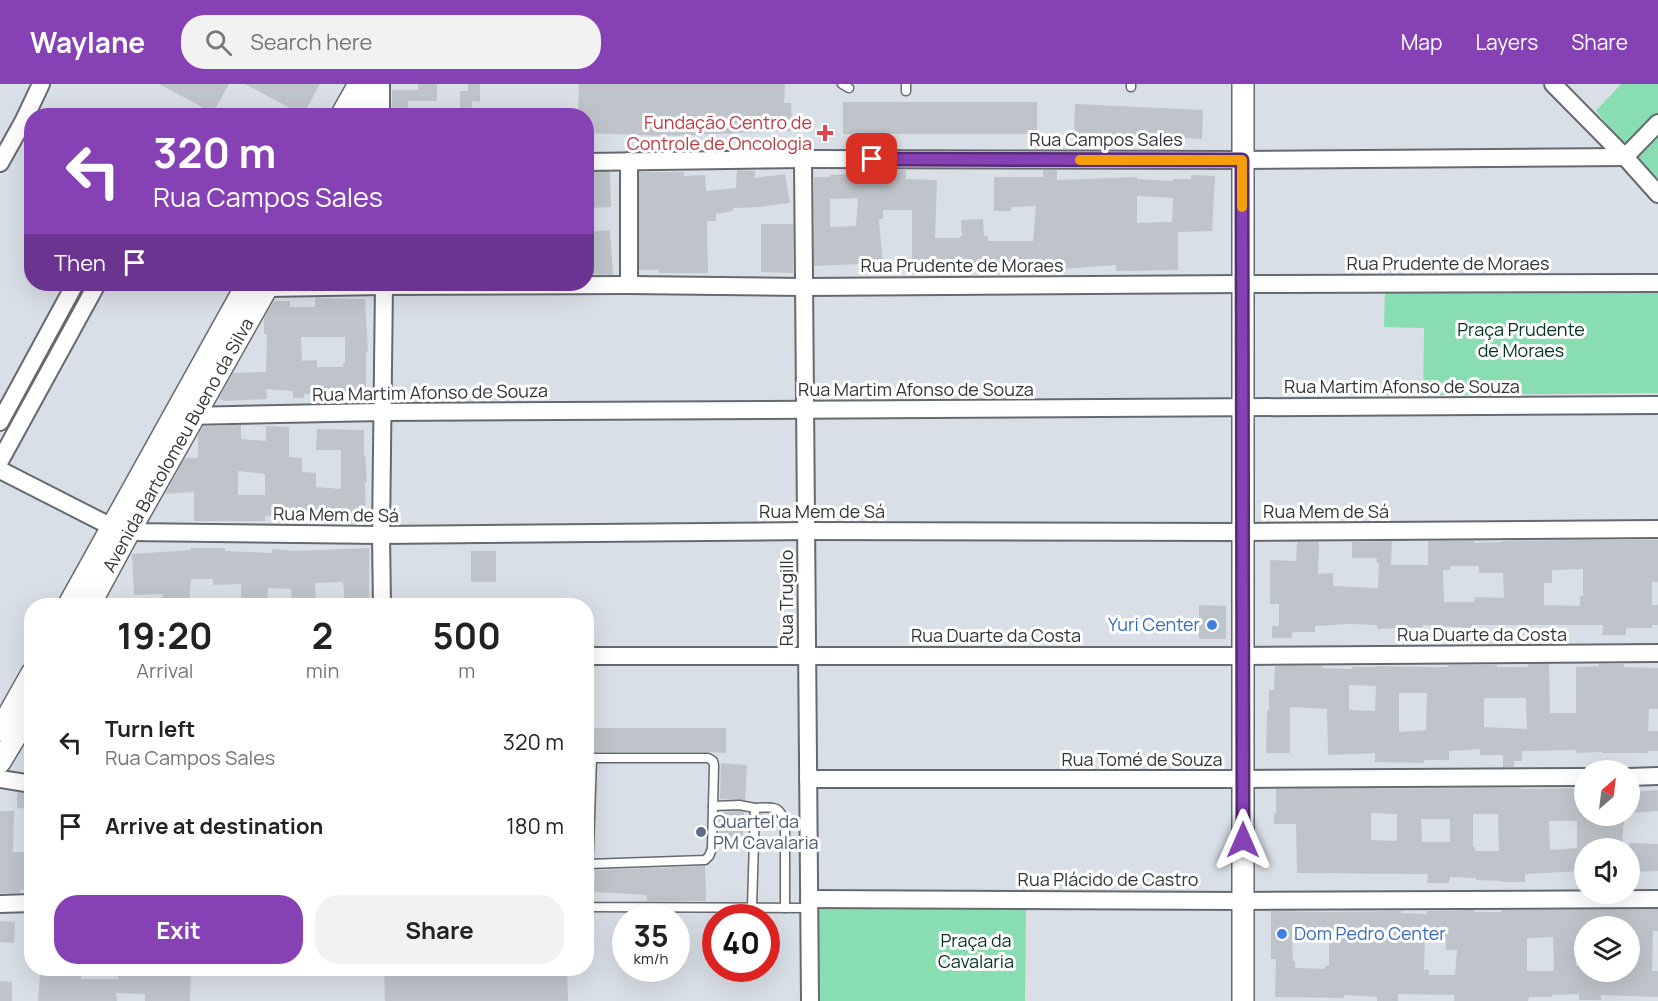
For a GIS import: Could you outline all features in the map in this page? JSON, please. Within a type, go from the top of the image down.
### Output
[{"type":"street","points":[[30,108],[41,84]]},
{"type":"street","points":[[346,108],[359,84]]},
{"type":"street","points":[[366,108],[380,84]]},
{"type":"street","points":[[380,84],[381,108]]},
{"type":"street","points":[[1243,84],[1243,1001]]},
{"type":"street","points":[[1553,84],[1658,194]]},
{"type":"street","points":[[0,162],[24,121]]},
{"type":"street","points":[[1625,157],[1658,123]]},
{"type":"street","name":"Rua Campos Sales","points":[[594,162],[803,159],[1242,160],[1625,157]]},
{"type":"street","name":"Rua Trugillo","points":[[803,159],[810,1001]]},
{"type":"street","points":[[629,161],[629,285]]},
{"type":"street","name":"Rua Prudente de Moraes","points":[[594,285],[804,287],[1658,283]]},
{"type":"street","points":[[0,422],[71,291]]},
{"type":"street","points":[[0,460],[93,291]]},
{"type":"street","name":"Avenida Bartolomeu Bueno da Silva","points":[[74,598],[121,530],[258,291]]},
{"type":"street","points":[[382,598],[384,291]]},
{"type":"street","name":"Rua Martim Afonso de Souza","points":[[185,416],[382,412],[1658,405]]},
{"type":"street","name":"Rua Mem de Sá","points":[[0,470],[121,530],[381,536],[806,531],[1242,532],[1658,529]]},
{"type":"street","name":"Avenida Bartolomeu Bueno da Silva","points":[[92,598],[121,530]]},
{"type":"street","name":"Rua Duarte da Costa","points":[[594,656],[1242,657],[1658,653]]},
{"type":"street","points":[[0,730],[24,687]]},
{"type":"street","points":[[0,762],[24,722]]},
{"type":"street","name":"Rua Tomé de Souza","points":[[808,779],[1574,777]]},
{"type":"street","points":[[1640,777],[1658,777]]},
{"type":"street","points":[[0,779],[24,782]]},
{"type":"street","name":"Rua Plácido de Castro","points":[[809,903],[1658,899]]},
{"type":"street","points":[[0,904],[24,903]]},
{"type":"lane","points":[[842,84],[849,88],[848,84]]},
{"type":"lane","points":[[594,758],[708,758],[713,761],[714,765],[712,849],[705,860],[594,864]]},
{"type":"lane","points":[[713,806],[739,805],[777,809],[782,813],[785,825],[785,908]]},
{"type":"lane","points":[[752,904],[755,808]]},
{"type":"lane","points":[[780,908],[809,903]]},
{"type":"lane","points":[[594,907],[702,907]]},
{"type":"green space","points":[[1621,84],[1658,84],[1658,179],[1618,138],[1596,111]]},
{"type":"green space","name":"Praça Prudente de Moraes","points":[[1658,286],[1658,393],[1423,395],[1424,328],[1384,327],[1385,288]]},
{"type":"green space","name":"Praça da Cavalaria","points":[[1026,900],[1025,1001],[816,1001],[814,907]]},
{"type":"building","points":[[159,84],[229,84],[216,108],[204,108]]},
{"type":"building","points":[[245,84],[320,84],[307,108],[290,108]]},
{"type":"building","points":[[418,84],[437,84],[437,101],[408,101],[408,108],[392,108],[392,90],[418,90]]},
{"type":"building","points":[[468,84],[480,84],[480,102],[472,101],[472,108],[460,108],[460,91],[468,91]]},
{"type":"building","points":[[579,84],[785,84],[784,103],[791,103],[792,131],[666,136],[594,133],[594,108],[578,108]]},
{"type":"building","points":[[843,102],[1037,102],[1037,134],[843,134]]},
{"type":"building","points":[[1075,104],[1203,110],[1202,139],[1074,133]]},
{"type":"building","points":[[737,170],[755,171],[755,178],[785,174],[790,203],[733,208],[733,211],[716,214],[716,221],[707,221],[708,273],[659,273],[659,270],[639,270],[639,172],[684,172],[684,176],[705,175],[706,191],[736,188]]},
{"type":"building","points":[[889,170],[906,170],[906,179],[937,180],[935,238],[960,238],[962,236],[961,220],[983,219],[984,236],[988,236],[988,241],[1033,241],[1036,206],[1011,207],[1011,211],[994,211],[994,177],[1043,177],[1043,170],[1057,170],[1057,180],[1137,177],[1137,179],[1173,181],[1173,179],[1191,179],[1191,175],[1215,176],[1212,231],[1178,232],[1178,270],[1116,271],[1116,265],[1049,270],[1012,268],[1012,266],[988,268],[988,271],[940,274],[940,268],[912,268],[912,210],[883,210],[883,219],[879,219],[883,267],[861,268],[861,264],[814,266],[814,177],[860,174],[860,177],[889,179]],"holes":[[[1137,196],[1173,198],[1172,222],[1137,223]],[[858,198],[856,226],[830,227],[830,199]]]},
{"type":"building","points":[[594,172],[610,172],[611,207],[594,208]]},
{"type":"building","points":[[761,224],[793,224],[793,273],[761,272]]},
{"type":"building","points":[[610,230],[613,275],[594,274],[594,231]]},
{"type":"building","points":[[315,298],[365,299],[368,351],[366,352],[366,396],[304,394],[304,398],[293,398],[293,391],[266,389],[267,399],[224,401],[219,398],[233,373],[266,372],[267,334],[264,334],[264,318],[274,301],[290,301],[290,307],[315,307]],"holes":[[[301,337],[345,337],[343,367],[317,367],[317,360],[302,361]]]},
{"type":"building","points":[[241,425],[241,439],[266,441],[266,426],[289,427],[289,457],[302,458],[302,472],[316,473],[316,487],[341,489],[341,450],[316,450],[317,429],[364,430],[367,482],[365,482],[366,522],[338,522],[338,517],[312,515],[312,518],[265,516],[265,521],[194,521],[194,492],[165,494],[185,458],[198,458],[198,436],[203,426]],"holes":[[[238,471],[265,474],[265,495],[238,495]]]},
{"type":"building","points":[[1658,540],[1658,582],[1652,582],[1652,605],[1658,605],[1658,625],[1652,625],[1652,628],[1626,628],[1626,635],[1602,635],[1603,625],[1472,625],[1472,628],[1423,625],[1423,627],[1377,629],[1377,625],[1349,624],[1315,626],[1315,632],[1292,632],[1292,638],[1272,638],[1272,626],[1279,626],[1279,604],[1270,604],[1270,560],[1296,561],[1297,542],[1319,542],[1318,574],[1333,573],[1333,586],[1378,588],[1379,563],[1376,562],[1377,558],[1352,558],[1352,542],[1392,541],[1391,565],[1428,565],[1428,541],[1474,541],[1474,543]],"holes":[[[1450,566],[1479,566],[1479,573],[1503,573],[1504,598],[1475,597],[1474,602],[1444,602],[1443,570],[1450,570]],[[1583,569],[1583,596],[1580,596],[1580,606],[1544,605],[1544,583],[1552,583],[1552,570]]]},
{"type":"building","points":[[191,548],[225,548],[225,551],[272,553],[272,549],[294,551],[369,548],[369,598],[344,598],[343,582],[315,583],[316,598],[292,598],[291,589],[268,588],[267,598],[241,598],[241,584],[213,585],[213,579],[191,579],[190,598],[163,598],[163,594],[134,595],[132,554],[191,550]]},
{"type":"building","points":[[471,551],[496,551],[496,582],[471,582]]},
{"type":"building","name":"Yuri Center","points":[[1199,605],[1226,606],[1226,639],[1199,639]]},
{"type":"building","points":[[1528,664],[1549,664],[1550,713],[1576,713],[1576,667],[1624,664],[1624,667],[1658,668],[1658,709],[1649,709],[1648,731],[1658,731],[1658,751],[1577,753],[1576,750],[1522,751],[1522,761],[1514,761],[1514,767],[1503,767],[1503,755],[1480,755],[1480,749],[1449,751],[1449,760],[1424,760],[1424,763],[1375,762],[1375,753],[1328,755],[1327,709],[1293,707],[1290,708],[1290,753],[1266,753],[1269,690],[1274,690],[1275,666],[1322,666],[1322,668],[1352,669],[1352,667],[1376,666],[1448,667],[1448,665],[1528,667]],"holes":[[[1349,685],[1376,686],[1375,711],[1349,710]],[[1399,693],[1427,693],[1426,730],[1399,732]],[[1484,698],[1526,698],[1527,729],[1484,727]]]},
{"type":"building","points":[[594,728],[726,728],[726,753],[594,752]]},
{"type":"building","points":[[721,763],[747,765],[745,800],[720,799]]},
{"type":"building","points":[[1574,788],[1574,821],[1549,821],[1550,850],[1574,848],[1574,872],[1525,874],[1525,882],[1450,877],[1449,883],[1427,883],[1428,874],[1297,873],[1296,824],[1274,824],[1274,813],[1276,813],[1276,789]],"holes":[[[1371,813],[1397,814],[1397,841],[1371,840]],[[1473,814],[1498,814],[1499,851],[1475,851]],[[1421,819],[1450,819],[1450,842],[1422,842]]]},
{"type":"building","points":[[1658,790],[1658,811],[1640,812],[1640,791]]},
{"type":"building","points":[[17,792],[24,793],[24,808],[17,808]]},
{"type":"building","points":[[0,811],[14,811],[13,852],[24,852],[24,890],[20,890],[20,893],[0,893]]},
{"type":"building","points":[[719,812],[744,812],[743,837],[719,835]]},
{"type":"building","points":[[1577,826],[1623,826],[1623,838],[1577,838]]},
{"type":"building","points":[[1640,843],[1658,844],[1658,871],[1640,872]]},
{"type":"building","points":[[705,866],[706,901],[647,901],[647,895],[594,892],[595,870]]},
{"type":"building","points":[[1658,909],[1658,931],[1653,931],[1652,971],[1658,971],[1658,997],[1601,995],[1601,1000],[1579,1000],[1579,994],[1529,997],[1528,1001],[1454,1001],[1454,995],[1398,994],[1398,1001],[1377,1001],[1377,997],[1344,995],[1344,998],[1275,997],[1276,959],[1271,959],[1271,911],[1401,911],[1401,913],[1427,914],[1427,911],[1501,912],[1501,910]],"holes":[[[1425,937],[1446,937],[1446,950],[1457,950],[1455,975],[1429,975],[1429,970],[1424,970]],[[1553,937],[1554,971],[1527,970],[1527,938]],[[1292,938],[1329,939],[1329,966],[1325,966],[1325,969],[1295,968]]]},
{"type":"building","points":[[0,921],[15,922],[14,943],[0,942]]},
{"type":"building","points":[[40,976],[118,979],[118,976],[191,976],[190,1001],[145,1001],[145,994],[116,993],[117,1001],[38,1001]]},
{"type":"building","points":[[384,976],[567,976],[568,1001],[385,1001]]},
{"type":"building","points":[[0,981],[12,982],[12,1001],[0,1001]]},
{"type":"slow traffic","points":[[1080,160],[1242,160],[1242,207]]},
{"type":"place","name":"Fundação Centro de Controle de Oncologia","points":[[825,133]]},
{"type":"place","name":"Yuri Center","points":[[1212,625]]},
{"type":"place","name":"Quartel da PM Cavalaria","points":[[701,832]]},
{"type":"place","name":"Dom Pedro Center","points":[[1282,934]]},
{"type":"route","points":[[872,159],[1242,160],[1243,840]]}]
